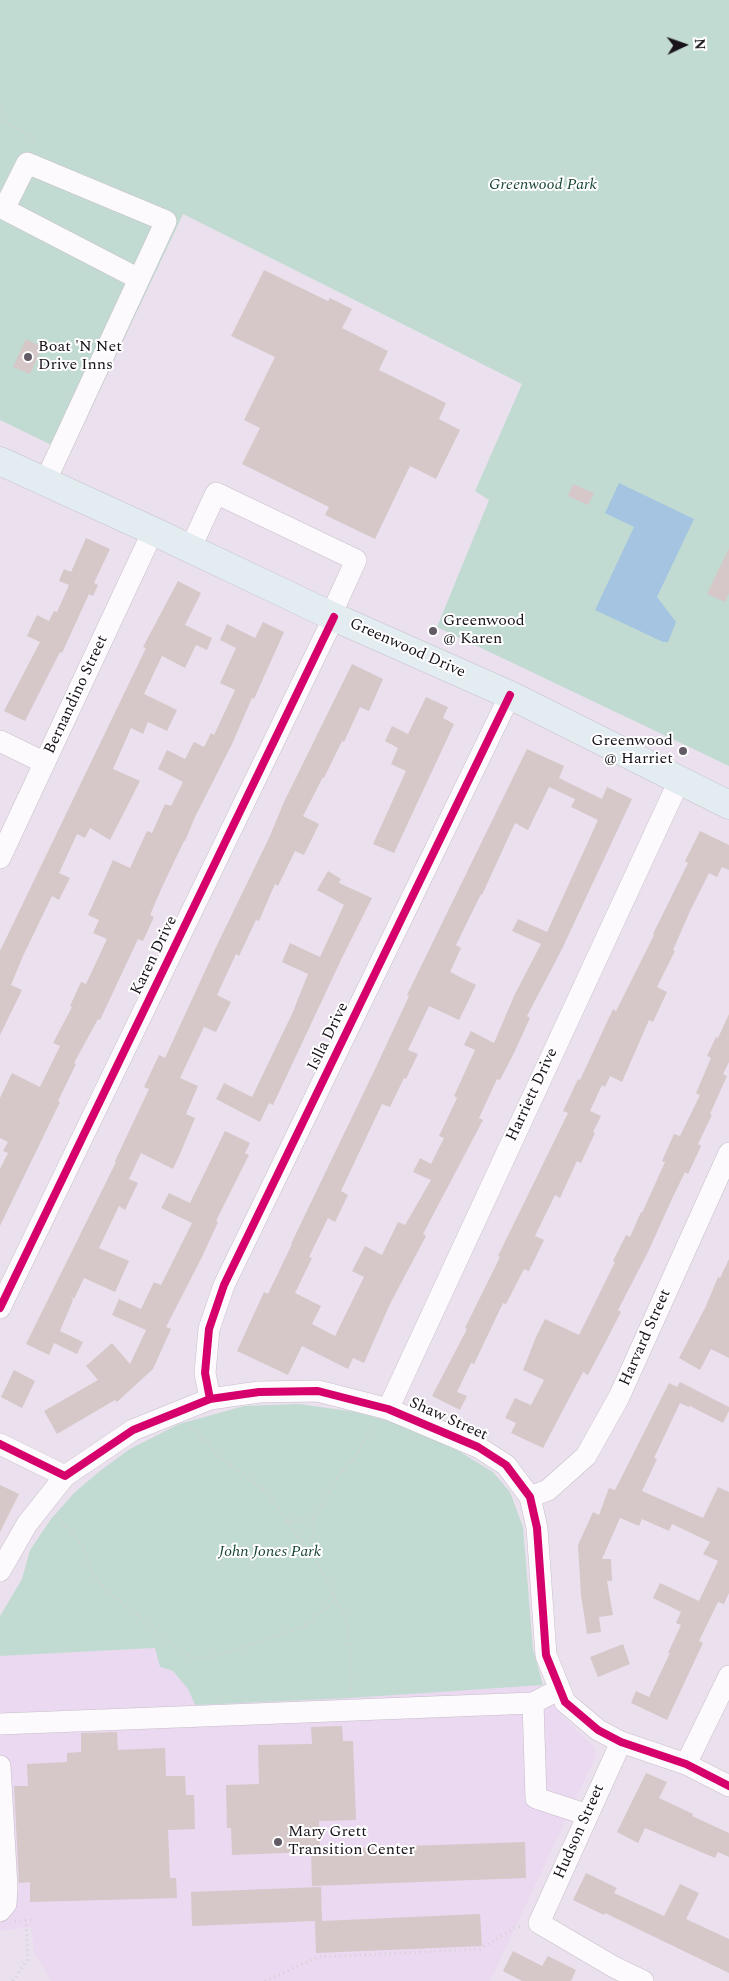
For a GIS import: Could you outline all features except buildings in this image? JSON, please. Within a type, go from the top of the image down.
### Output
[{"type":"main road","name":"Greenwood Drive","points":[[0,461],[332,616],[510,695],[729,805]]},
{"type":"street","points":[[45,482],[139,280],[166,221],[27,163],[4,209],[139,280]]},
{"type":"street","name":"Karen Drive","points":[[0,1308],[332,616],[356,560],[216,493],[190,549]]},
{"type":"street","name":"Bernandino Street","points":[[0,858],[153,531]]},
{"type":"street","name":"Islla Drive","points":[[210,1399],[205,1374],[209,1329],[224,1285],[510,695]]},
{"type":"street","points":[[0,741],[45,763]]},
{"type":"street","name":"Harriett Drive","points":[[381,1407],[679,781]]},
{"type":"street","name":"Harvard Street","points":[[530,1497],[548,1490],[586,1456],[620,1397],[729,1153]]},
{"type":"street","name":"Shaw Street","points":[[0,1571],[27,1524],[65,1476],[133,1430],[210,1399],[259,1392],[318,1391],[381,1407],[478,1447],[506,1465],[530,1497],[537,1528],[546,1655],[565,1702],[598,1730],[621,1742],[686,1764],[729,1786]]},
{"type":"street","points":[[0,1444],[65,1476]]},
{"type":"street","points":[[686,1764],[729,1676]]},
{"type":"street","points":[[0,1724],[332,1712],[520,1702],[533,1703],[560,1690]]},
{"type":"street","points":[[533,1703],[536,1798],[588,1815]]},
{"type":"street","name":"Hudson Street","points":[[539,1923],[621,1742]]},
{"type":"street","points":[[0,1766],[7,1887],[6,1904],[0,1911]]},
{"type":"street","points":[[539,1923],[611,1974],[644,1981]]},
{"type":"path","points":[[0,106],[3,118],[9,125],[34,137],[31,164]]},
{"type":"path","points":[[311,1554],[314,1519],[335,1480],[356,1454],[381,1407]]},
{"type":"path","points":[[177,1412],[220,1457],[265,1490],[319,1565],[347,1622],[351,1661],[351,1698]]},
{"type":"path","points":[[44,1502],[62,1520],[82,1546],[92,1572],[103,1587],[178,1649],[194,1659],[203,1659],[227,1653],[303,1627],[336,1599]]},
{"type":"path","points":[[288,1520],[314,1519]]},
{"type":"path","points":[[14,1981],[28,1959],[26,1921]]},
{"type":"path","points":[[265,1981],[318,1957],[480,1949],[516,1927],[539,1923]]},
{"type":"shaded area","name":"Mary Grett Transition Center","points":[[155,1648],[160,1667],[173,1671],[188,1689],[351,1698],[543,1685],[562,1716],[595,1748],[595,1758],[490,1981],[51,1981],[34,1951],[31,1927],[0,1931],[0,1656]]},
{"type":"green space","name":"Greenwood Park","points":[[0,0],[729,0],[729,766],[437,627],[489,500],[475,491],[522,384],[183,214],[70,454],[0,420]]},
{"type":"green space","name":"John Jones Park","points":[[299,1404],[356,1412],[402,1425],[457,1450],[493,1472],[510,1492],[523,1527],[533,1649],[543,1685],[351,1698],[195,1705],[188,1689],[173,1671],[160,1667],[155,1648],[0,1656],[0,1616],[22,1579],[30,1550],[51,1519],[74,1493],[101,1470],[130,1449],[179,1424],[244,1406]]},
{"type":"water","points":[[619,483],[694,519],[657,597],[676,622],[668,642],[663,642],[595,610],[634,527],[605,513]]},
{"type":"cycle path","points":[[0,1308],[334,617]]},
{"type":"cycle path","points":[[210,1399],[205,1373],[209,1329],[224,1285],[510,695]]},
{"type":"cycle path","points":[[0,1444],[65,1476],[133,1430],[210,1399],[259,1392],[318,1391],[388,1409],[478,1447],[506,1465],[530,1497],[537,1528],[546,1655],[565,1702],[598,1730],[621,1742],[686,1764],[729,1786]]},
{"type":"place","name":"Boat 'N Net Drive Inns","points":[[28,357]]},
{"type":"place","name":"Greenwood @ Karen","points":[[433,631]]},
{"type":"place","name":"Greenwood @ Harriet","points":[[683,751]]},
{"type":"place","name":"Mary Grett Transition Center","points":[[278,1842]]}]
